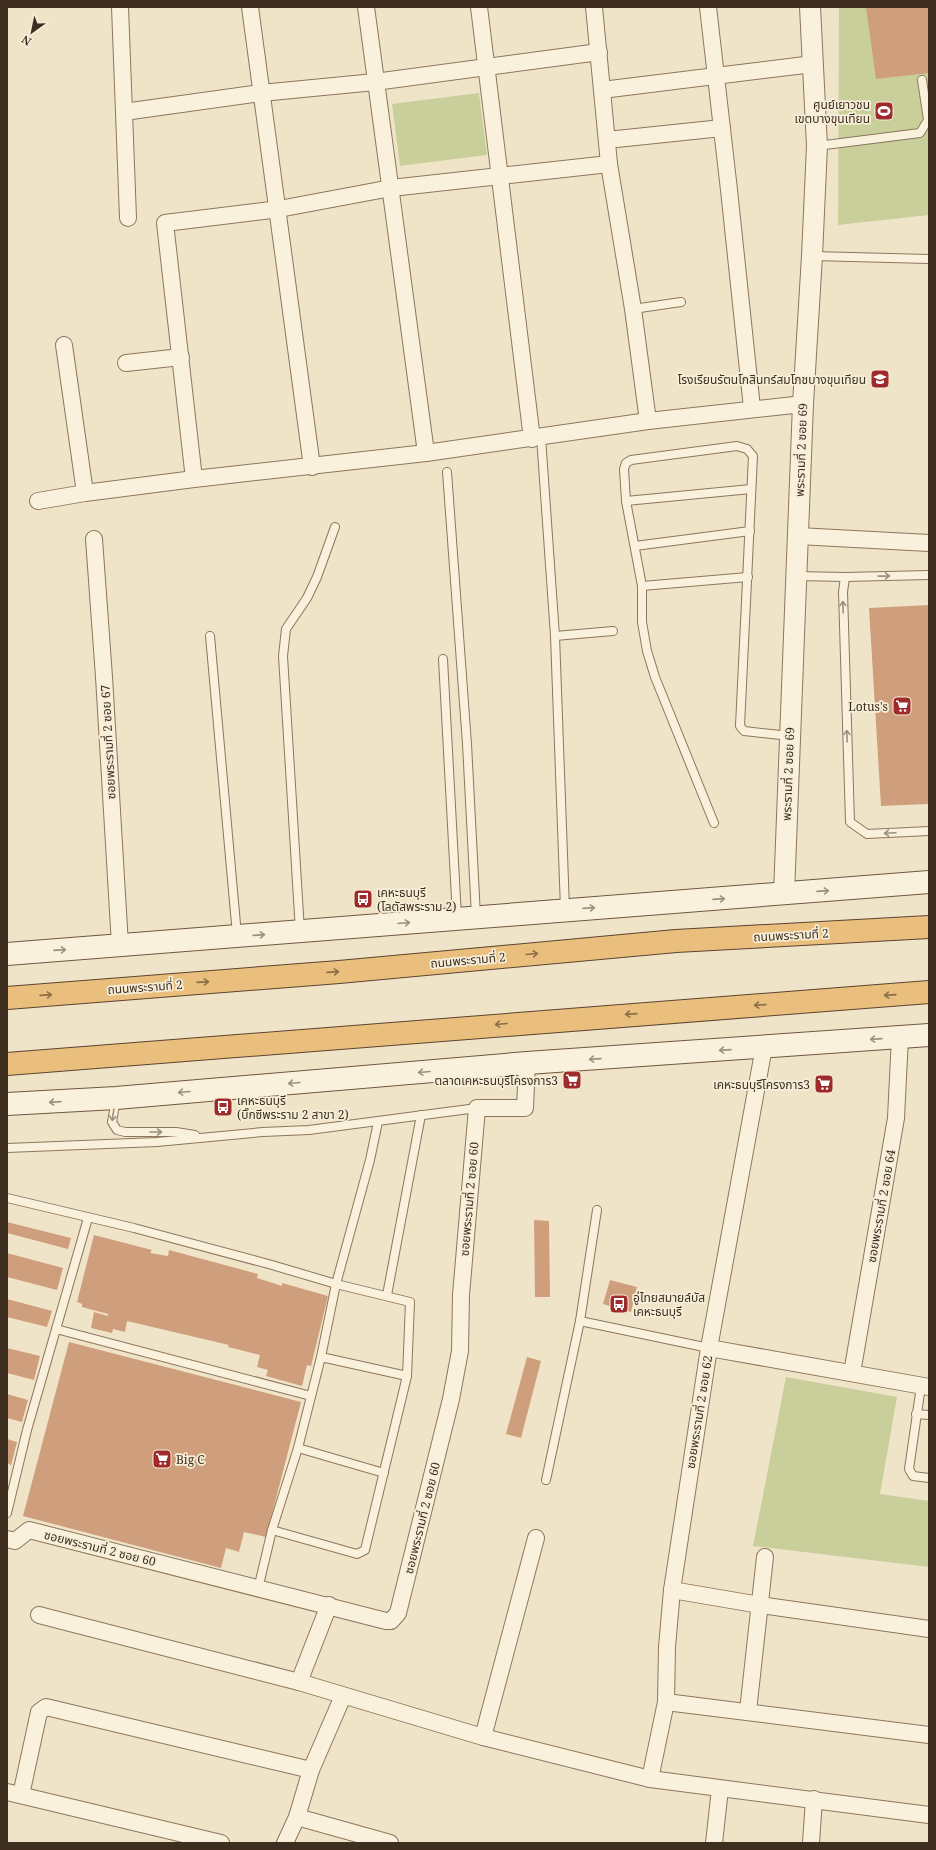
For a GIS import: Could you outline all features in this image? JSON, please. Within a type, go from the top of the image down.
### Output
[{"type":"highway","name":"ถนนพระรามที่ 2","points":[[7,998],[339,972],[676,941],[929,927]]},
{"type":"highway","points":[[7,1064],[929,992]]},
{"type":"main road","points":[[7,954],[929,882]]},
{"type":"main road","points":[[7,1104],[116,1098],[527,1063],[929,1035]]},
{"type":"street","points":[[120,7],[128,218]]},
{"type":"street","points":[[250,7],[312,467]]},
{"type":"street","points":[[366,7],[426,453]]},
{"type":"street","points":[[479,7],[499,176],[537,438]]},
{"type":"street","points":[[594,7],[609,164],[633,309],[648,421]]},
{"type":"street","points":[[708,7],[752,408]]},
{"type":"street","name":"พระรามที่ 2 ซอย 69","points":[[784,894],[803,404],[817,146],[810,7]]},
{"type":"street","points":[[124,112],[261,93],[375,82],[486,68],[599,52]]},
{"type":"street","points":[[602,90],[813,64]]},
{"type":"street","points":[[607,140],[722,128]]},
{"type":"street","points":[[194,479],[165,223],[278,209],[391,188],[609,164]]},
{"type":"street","points":[[64,345],[85,493]]},
{"type":"street","points":[[126,363],[180,357]]},
{"type":"street","points":[[38,501],[85,493],[194,479],[312,467],[426,453],[648,421],[752,408],[803,404]]},
{"type":"street","points":[[798,536],[929,543]]},
{"type":"street","name":"ซอยพระรามที่ 2 ซอย 67","points":[[94,539],[120,945]]},
{"type":"street","name":"ซอยพระรามที่ 2 ซอย 64","points":[[852,1373],[896,1118],[900,1037]]},
{"type":"street","name":"ซอยพระรามที่ 2 ซอย 62","points":[[650,1779],[666,1702],[667,1647],[672,1590],[709,1348],[764,1047]]},
{"type":"street","points":[[477,1108],[525,1108],[527,1063]]},
{"type":"street","name":"ซอยพระรามที่ 2 ซอย 60","points":[[7,1539],[15,1541],[29,1530],[258,1589],[391,1621],[398,1613],[451,1399],[460,1351],[461,1295],[477,1108]]},
{"type":"street","points":[[709,1348],[925,1387]]},
{"type":"street","points":[[483,1737],[536,1538]]},
{"type":"street","points":[[748,1711],[765,1557]]},
{"type":"street","points":[[672,1590],[760,1605],[929,1629]]},
{"type":"street","points":[[299,1682],[329,1605]]},
{"type":"street","points":[[39,1615],[299,1682],[483,1737],[650,1779],[929,1815]]},
{"type":"street","points":[[284,1843],[297,1817],[311,1770],[344,1696]]},
{"type":"street","points":[[666,1702],[748,1711],[929,1735]]},
{"type":"street","points":[[221,1843],[14,1793],[38,1712],[46,1707],[311,1770]]},
{"type":"street","points":[[714,1843],[720,1789]]},
{"type":"street","points":[[811,1843],[814,1799]]},
{"type":"street","points":[[297,1817],[390,1843]]},
{"type":"lane","points":[[817,146],[920,133],[928,120],[922,80]]},
{"type":"lane","points":[[812,256],[929,259]]},
{"type":"lane","points":[[633,309],[681,302]]},
{"type":"lane","points":[[537,438],[555,636],[565,910]]},
{"type":"lane","points":[[714,823],[655,677],[649,657],[642,622],[642,586],[626,500],[624,469],[626,463],[631,460],[737,446],[747,449],[753,456],[740,726],[744,731],[790,736]]},
{"type":"lane","points":[[447,472],[467,744],[466,918]]},
{"type":"lane","points":[[626,500],[751,489]]},
{"type":"lane","points":[[300,932],[283,656],[286,629],[307,598],[318,577],[335,527]]},
{"type":"lane","points":[[635,546],[750,530]]},
{"type":"lane","points":[[796,576],[845,577],[929,575]]},
{"type":"lane","points":[[642,586],[748,577]]},
{"type":"lane","points":[[845,577],[843,592],[850,822],[867,834],[929,831]]},
{"type":"lane","points":[[555,636],[613,631]]},
{"type":"lane","points":[[210,636],[237,936]]},
{"type":"lane","points":[[443,659],[466,918]]},
{"type":"lane","points":[[116,1098],[112,1122],[117,1130],[125,1132],[176,1132],[210,1137]]},
{"type":"lane","points":[[7,1148],[157,1142],[263,1132],[308,1130],[477,1108]]},
{"type":"lane","points":[[387,1295],[421,1115]]},
{"type":"lane","points":[[258,1589],[272,1530],[298,1448],[321,1357],[336,1284],[370,1160],[378,1122]]},
{"type":"lane","points":[[7,1198],[196,1244],[336,1284],[387,1295],[410,1302],[407,1376],[365,1550],[357,1554],[272,1530]]},
{"type":"lane","points":[[546,1480],[580,1321],[597,1210]]},
{"type":"lane","points":[[7,1512],[28,1430],[88,1218]]},
{"type":"lane","points":[[580,1321],[709,1348]]},
{"type":"lane","points":[[56,1329],[311,1396]]},
{"type":"lane","points":[[321,1357],[407,1376]]},
{"type":"lane","points":[[925,1387],[916,1414],[909,1469],[913,1476],[929,1478]]},
{"type":"lane","points":[[916,1414],[929,1415]]},
{"type":"lane","points":[[298,1448],[384,1473]]},
{"type":"green space","name":"ศูนย์เยาวชน เขตบางขุนเทียน","points":[[839,7],[929,7],[929,215],[838,225]]},
{"type":"green space","points":[[479,93],[487,155],[400,166],[392,104]]},
{"type":"green space","points":[[786,1377],[897,1397],[880,1494],[929,1501],[929,1567],[753,1546]]},
{"type":"building","points":[[866,7],[929,7],[929,73],[876,79]]},
{"type":"building","name":"Lotus's","points":[[929,605],[929,804],[881,806],[869,608]]},
{"type":"building","points":[[534,1220],[549,1221],[550,1297],[535,1297]]},
{"type":"building","points":[[7,1222],[71,1238],[68,1249],[7,1233]]},
{"type":"building","points":[[94,1235],[152,1250],[150,1253],[168,1256],[169,1250],[258,1274],[257,1278],[282,1286],[282,1283],[328,1296],[311,1366],[307,1365],[302,1386],[266,1376],[268,1370],[257,1367],[260,1355],[228,1347],[229,1345],[127,1321],[125,1332],[113,1329],[112,1333],[91,1328],[94,1312],[108,1316],[108,1314],[82,1307],[82,1304],[77,1302]]},
{"type":"building","points":[[7,1253],[63,1268],[57,1290],[7,1277]]},
{"type":"building","points":[[610,1280],[637,1287],[631,1312],[603,1304]]},
{"type":"building","points":[[7,1299],[52,1311],[47,1327],[7,1317]]},
{"type":"building","name":"Big C","points":[[69,1342],[301,1402],[266,1537],[244,1532],[239,1552],[226,1548],[221,1568],[23,1516]]},
{"type":"building","points":[[7,1348],[40,1356],[34,1380],[7,1373]]},
{"type":"building","points":[[527,1357],[541,1361],[521,1438],[506,1434]]},
{"type":"building","points":[[7,1394],[28,1400],[22,1422],[7,1418]]},
{"type":"building","points":[[7,1439],[17,1442],[11,1465],[7,1463]]},
{"type":"place","name":"ศูนย์เยาวชน เขตบางขุนเทียน","points":[[884,111]]},
{"type":"place","name":"โรงเรียนรัตนโกสินทร์สมโภชบางขุนเทียน","points":[[880,379]]},
{"type":"place","name":"Lotus's","points":[[902,706]]},
{"type":"place","name":"เคหะธนบุรี (โลตัสพระราม 2)","points":[[363,899]]},
{"type":"place","name":"ตลาดเคหะธนบุรีโครงการ3","points":[[572,1080]]},
{"type":"place","name":"เคหะธนบุรีโครงการ3","points":[[824,1084]]},
{"type":"place","name":"เคหะธนบุรี (บิ๊กซีพระราม 2 สาขา 2)","points":[[223,1107]]},
{"type":"place","name":"อู่ไทยสมายล์บัส เคหะธนบุรี","points":[[619,1304]]},
{"type":"place","name":"Big C","points":[[162,1459]]}]
